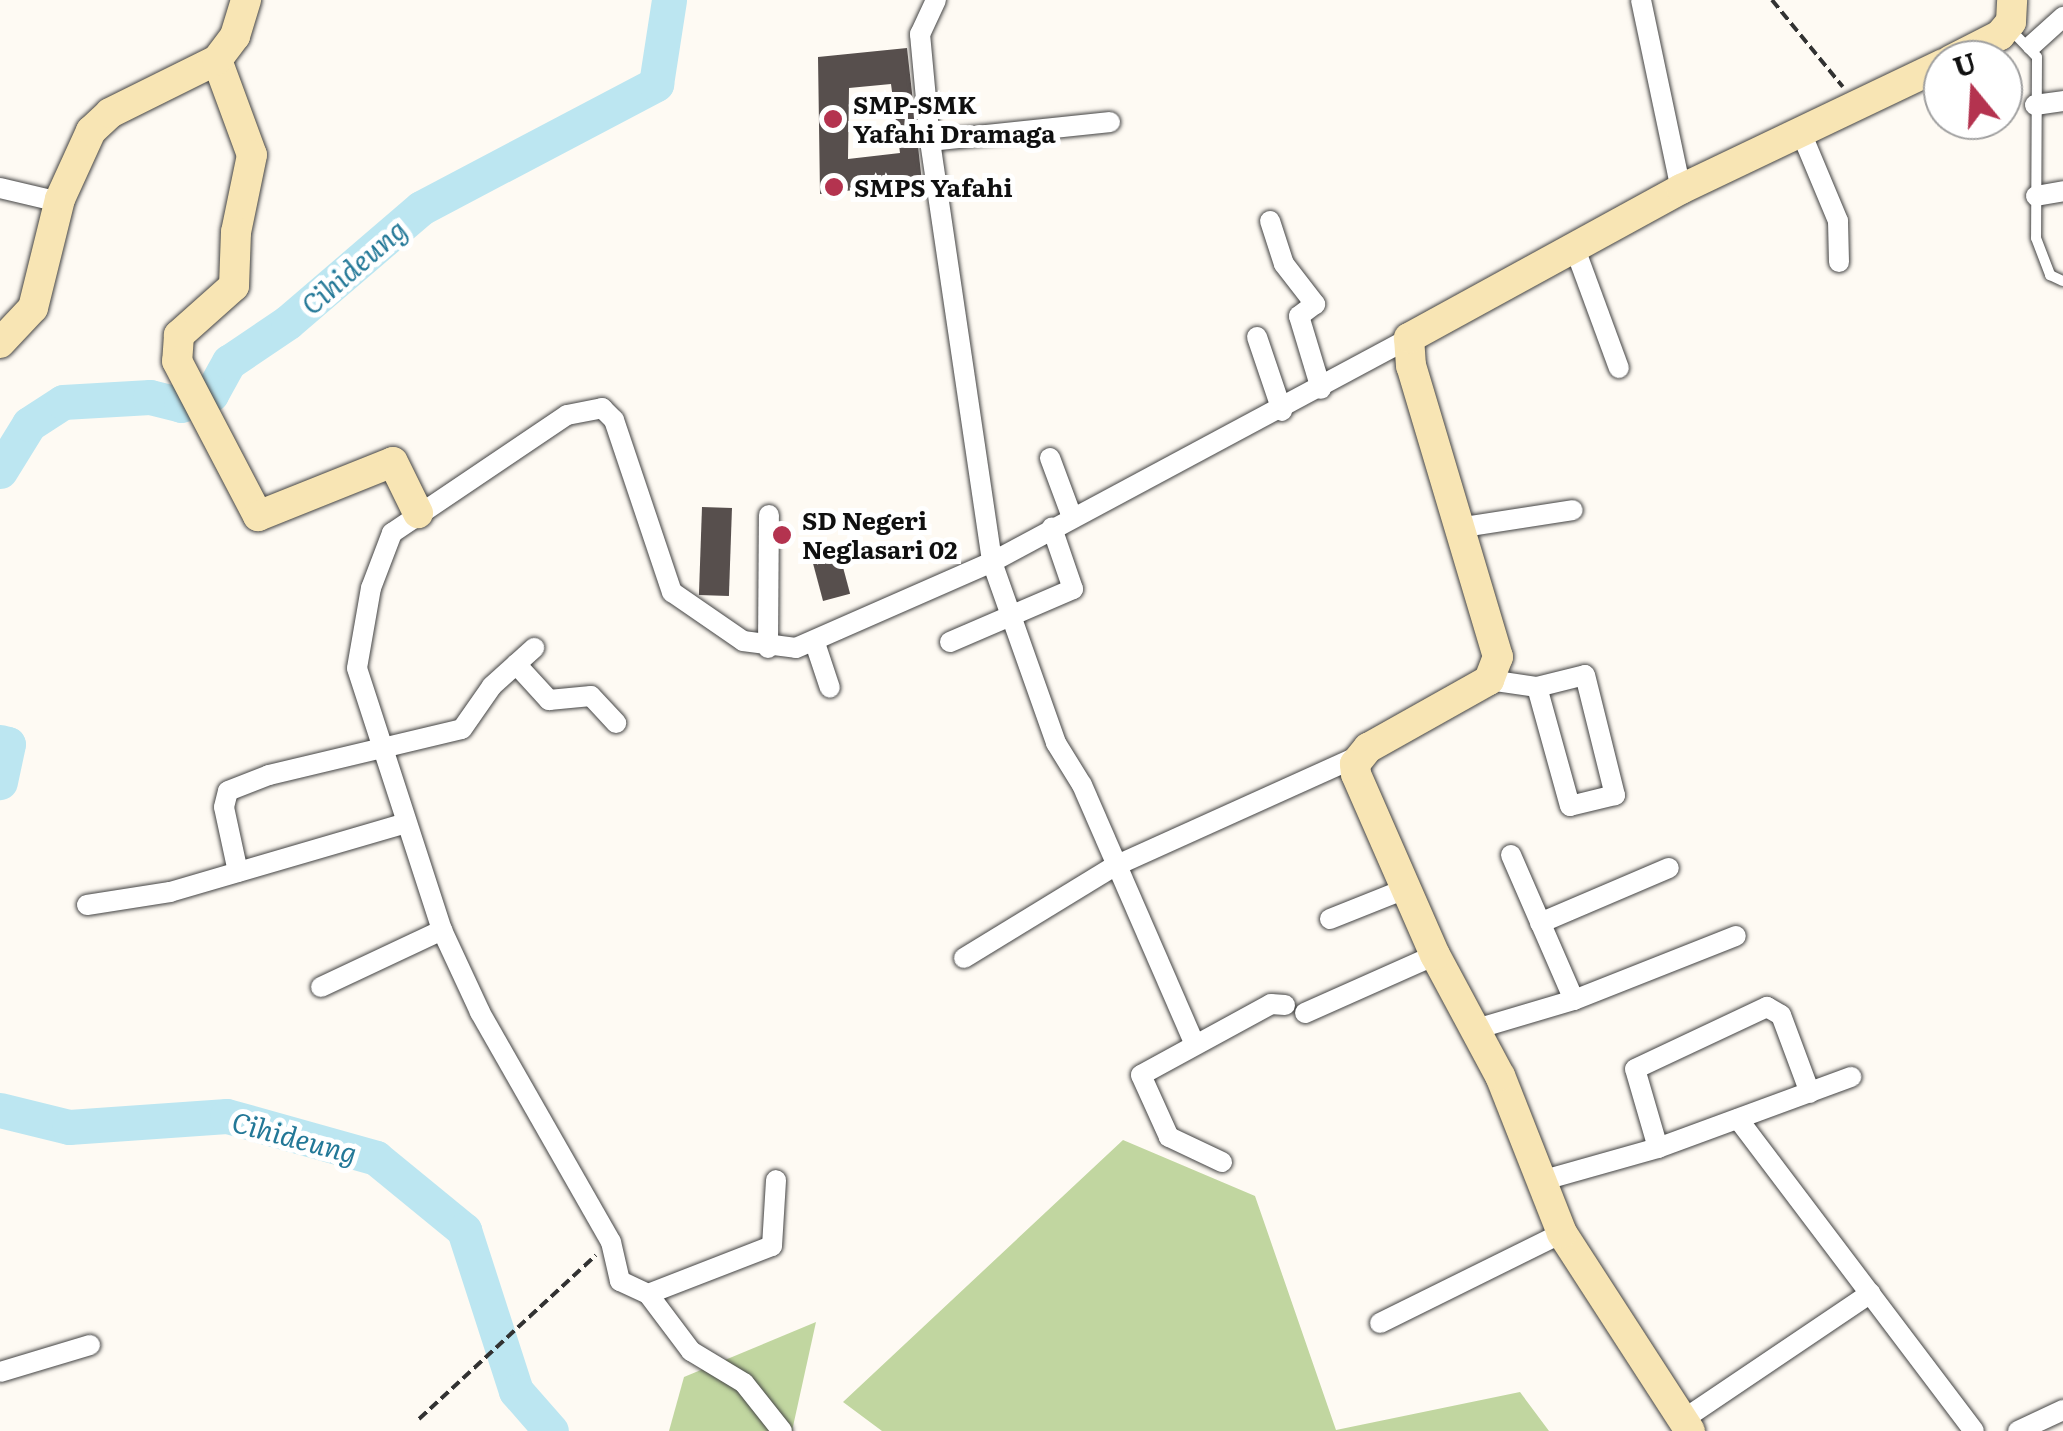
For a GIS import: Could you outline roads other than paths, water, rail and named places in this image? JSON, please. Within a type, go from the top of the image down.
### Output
[{"type":"street","points":[[0,343],[33,308],[59,202],[75,158],[101,120],[216,60],[235,36],[246,0]]},
{"type":"street","points":[[936,0],[920,34],[930,141],[992,562],[1056,743],[1082,784],[1194,1043]]},
{"type":"street","points":[[1641,0],[1681,189]]},
{"type":"street","points":[[1988,40],[2017,24],[2063,17]]},
{"type":"street","points":[[216,60],[252,155],[236,232],[234,286],[180,335],[177,362],[212,435],[258,516],[394,462],[418,513]]},
{"type":"street","points":[[782,1431],[744,1383],[691,1352],[648,1294],[620,1281],[611,1242],[480,1012],[442,930],[403,824],[356,652],[384,549],[418,513],[567,415],[602,408],[614,420],[672,592],[726,633],[768,648],[814,643],[992,562],[1321,389],[1681,189],[1923,73]]},
{"type":"street","points":[[2035,105],[2063,101]]},
{"type":"street","points":[[930,141],[1110,122]]},
{"type":"street","points":[[1800,130],[1838,222],[1839,262]]},
{"type":"street","points":[[0,188],[59,202]]},
{"type":"street","points":[[2036,196],[2063,191]]},
{"type":"street","points":[[1270,221],[1284,264],[1316,304],[1299,316],[1321,389]]},
{"type":"street","points":[[1574,246],[1619,368]]},
{"type":"street","points":[[1257,337],[1282,410]]},
{"type":"street","points":[[1409,338],[1411,366],[1457,528],[1497,648],[1488,680]]},
{"type":"street","points":[[1050,458],[1072,517]]},
{"type":"street","points":[[1457,528],[1573,510]]},
{"type":"street","points":[[768,648],[769,514]]},
{"type":"street","points":[[950,642],[1075,586],[1052,528]]},
{"type":"street","points":[[814,643],[830,688]]},
{"type":"street","points":[[238,872],[224,807],[228,792],[462,729],[492,686],[534,648]]},
{"type":"street","points":[[516,664],[549,700],[590,696],[616,723]]},
{"type":"street","points":[[964,958],[1115,866],[1359,756],[1488,680],[1537,687],[1585,675],[1615,795],[1572,808],[1537,687]]},
{"type":"street","points":[[1359,756],[1359,786],[1435,955],[1476,1029],[1562,1233],[1687,1425],[1871,1293]]},
{"type":"street","points":[[87,905],[238,872],[403,824]]},
{"type":"street","points":[[1511,855],[1574,1000]]},
{"type":"street","points":[[1540,923],[1668,868]]},
{"type":"street","points":[[1330,919],[1406,888]]},
{"type":"street","points":[[321,987],[442,930]]},
{"type":"street","points":[[1476,1029],[1574,1000],[1736,936]]},
{"type":"street","points":[[1305,1013],[1435,955]]},
{"type":"street","points":[[1222,1162],[1169,1137],[1140,1079],[1194,1043],[1272,1004],[1285,1005]]},
{"type":"street","points":[[1658,1148],[1635,1069],[1767,1007],[1781,1015],[1810,1092]]},
{"type":"street","points":[[1541,1181],[1658,1148],[1851,1077]]},
{"type":"street","points":[[1738,1119],[1974,1431]]},
{"type":"street","points":[[648,1294],[772,1246],[776,1180]]},
{"type":"street","points":[[1380,1323],[1562,1233]]},
{"type":"street","points":[[0,1372],[90,1345]]},
{"type":"street","points":[[2018,1431],[2063,1410]]},
{"type":"lane","points":[[2017,24],[2035,105],[2040,258],[2063,281]]},
{"type":"waterway","name":"Cihideung","points":[[0,471],[29,424],[63,402],[150,397],[181,405],[211,394],[229,362],[288,322],[421,208],[656,84],[669,0]]},
{"type":"waterway","name":"Cihideung","points":[[0,742],[8,744],[0,782]]},
{"type":"waterway","name":"Cihideung","points":[[0,1110],[69,1127],[227,1116],[376,1158],[464,1230],[516,1391],[551,1431]]},
{"type":"place","name":"SMP-SMK Yafahi Dramaga","points":[[833,119]]},
{"type":"place","name":"SMPS Yafahi","points":[[834,187]]},
{"type":"place","name":"SD Negeri Neglasari 02","points":[[782,535]]}]
